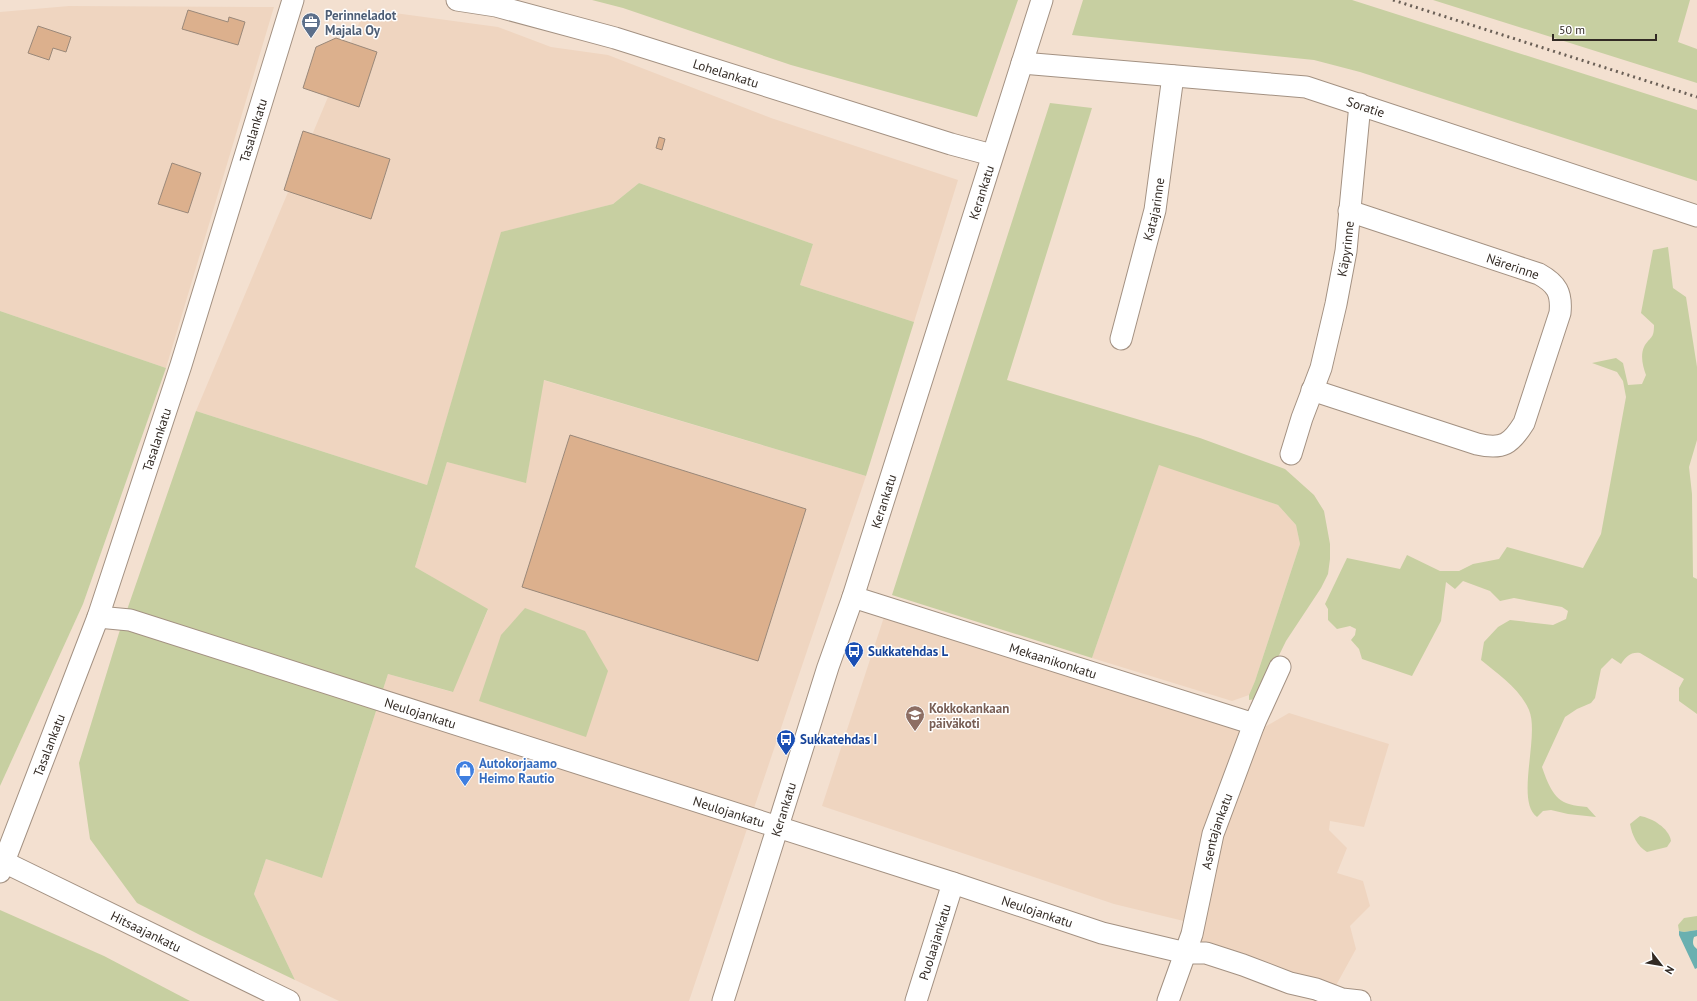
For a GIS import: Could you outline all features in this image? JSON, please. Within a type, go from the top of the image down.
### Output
[{"type":"street","name":"Tasalankatu","points":[[2,867],[98,617],[181,365],[293,0]]},
{"type":"street","name":"Lohelankatu","points":[[457,0],[496,6],[615,38],[951,144],[992,155]]},
{"type":"street","name":"Kerankatu","points":[[722,1001],[828,667],[853,597],[1042,0]]},
{"type":"street","name":"Soratie","points":[[1022,63],[1306,87],[1697,216]]},
{"type":"street","name":"Katajarinne","points":[[1121,340],[1155,210],[1173,76]]},
{"type":"street","name":"Käpyrinne","points":[[1291,454],[1302,418],[1321,368],[1336,304],[1346,251],[1360,104]]},
{"type":"street","name":"Närerinne","points":[[1312,390],[1477,444],[1498,447],[1504,445],[1516,435],[1524,423],[1560,313],[1561,301],[1556,286],[1539,274],[1349,211]]},
{"type":"street","name":"Mekaanikonkatu","points":[[853,597],[1254,724]]},
{"type":"street","name":"Neulojankatu","points":[[98,617],[130,620],[953,883],[1102,933],[1186,953],[1206,953],[1244,965],[1290,983],[1316,989],[1342,999],[1360,1001]]},
{"type":"street","name":"Asentajankatu","points":[[1168,1001],[1192,934],[1213,834],[1254,724],[1280,667]]},
{"type":"street","name":"Hitsaajankatu","points":[[2,867],[288,1001]]},
{"type":"street","name":"Puolaajankatu","points":[[916,1001],[953,883]]},
{"type":"shaded area","points":[[69,6],[274,7],[166,368],[0,311],[0,12]]},
{"type":"shaded area","points":[[365,9],[498,27],[551,47],[608,55],[771,118],[958,180],[914,322],[800,285],[813,244],[639,183],[613,204],[502,232],[427,485],[196,411]]},
{"type":"shaded area","points":[[543,380],[866,476],[689,1001],[339,1001],[295,980],[254,894],[266,859],[322,878],[388,674],[452,692],[488,610],[415,567],[447,462],[526,482]]},
{"type":"shaded area","points":[[1159,464],[1278,505],[1296,525],[1300,544],[1255,681],[1249,695],[1232,701],[1092,658]]},
{"type":"shaded area","points":[[884,617],[1008,657],[1256,732],[1289,713],[1389,744],[1364,827],[1330,821],[1329,830],[1347,848],[1337,873],[1363,881],[1370,906],[1350,926],[1356,949],[1334,989],[1191,941],[1196,924],[1114,904],[822,806]]},
{"type":"green space","points":[[592,0],[1018,0],[977,117],[791,65],[623,8]]},
{"type":"green space","points":[[1083,0],[1352,0],[1697,110],[1697,181],[1360,72],[1314,60],[1072,35]]},
{"type":"green space","points":[[1433,0],[1690,0],[1678,42],[1697,49],[1697,83]]},
{"type":"green space","points":[[1050,103],[1092,108],[1007,380],[1200,438],[1285,469],[1314,495],[1324,511],[1330,544],[1328,574],[1321,588],[1286,641],[1256,699],[1249,700],[1249,695],[1255,681],[1300,544],[1296,525],[1278,505],[1159,465],[1092,658],[892,595]]},
{"type":"green space","points":[[639,183],[813,244],[800,285],[914,322],[866,476],[544,380],[526,483],[447,462],[415,567],[488,609],[453,692],[388,674],[322,878],[266,859],[254,894],[295,980],[137,903],[90,839],[79,763],[119,633],[196,411],[427,485],[501,232],[613,204]]},
{"type":"green space","points":[[1668,247],[1673,288],[1686,297],[1697,367],[1697,440],[1689,467],[1692,494],[1693,577],[1697,579],[1697,714],[1679,701],[1679,688],[1684,679],[1640,653],[1629,655],[1621,664],[1612,658],[1601,669],[1595,698],[1591,703],[1577,709],[1565,717],[1542,767],[1551,789],[1563,802],[1576,806],[1587,807],[1596,817],[1568,814],[1551,810],[1543,811],[1537,817],[1531,809],[1528,797],[1532,735],[1532,721],[1529,710],[1520,695],[1501,676],[1481,660],[1484,642],[1498,627],[1510,620],[1553,625],[1566,619],[1568,611],[1562,607],[1514,598],[1500,601],[1490,591],[1463,581],[1455,589],[1446,582],[1441,621],[1412,676],[1362,659],[1359,649],[1351,640],[1355,635],[1356,629],[1350,626],[1337,629],[1328,620],[1328,609],[1325,604],[1347,558],[1400,569],[1407,555],[1440,571],[1459,571],[1473,564],[1499,559],[1507,547],[1583,568],[1601,534],[1626,397],[1623,381],[1617,372],[1592,363],[1616,358],[1623,363],[1628,385],[1642,384],[1646,375],[1642,361],[1642,354],[1644,347],[1652,336],[1654,325],[1641,313],[1653,250]]},
{"type":"green space","points":[[0,311],[166,368],[83,604],[0,786]]},
{"type":"green space","points":[[525,608],[585,631],[608,671],[586,737],[479,701],[501,635]]},
{"type":"green space","points":[[1640,816],[1655,821],[1667,832],[1671,841],[1667,847],[1647,852],[1640,847],[1632,832],[1630,824]]},
{"type":"green space","points":[[0,910],[104,956],[190,1001],[0,1001]]},
{"type":"green space","points":[[1697,916],[1697,930],[1684,932],[1679,931],[1678,925],[1684,918]]},
{"type":"water","points":[[1697,930],[1697,936],[1694,937],[1693,941],[1697,949],[1697,968],[1695,969],[1679,935],[1679,931],[1684,932]]},
{"type":"building","points":[[188,10],[228,22],[229,17],[245,22],[238,45],[182,29]]},
{"type":"building","points":[[38,26],[71,37],[66,52],[53,48],[49,60],[28,53]]},
{"type":"building","points":[[336,38],[377,52],[359,107],[303,88],[316,47]]},
{"type":"building","points":[[303,131],[390,159],[371,219],[284,190]]},
{"type":"building","points":[[659,137],[665,139],[662,150],[656,148]]},
{"type":"building","points":[[172,163],[201,173],[188,213],[158,204]]},
{"type":"building","points":[[570,435],[806,509],[758,661],[522,587]]},
{"type":"railway","points":[[1393,0],[1697,97]]},
{"type":"place","name":"Perinneladot Majala Oy","points":[[311,39]]},
{"type":"place","name":"Sukkatehdas L","points":[[854,668]]},
{"type":"place","name":"Kokkokankaan päiväkoti","points":[[915,732]]},
{"type":"place","name":"Sukkatehdas I","points":[[786,756]]},
{"type":"place","name":"Autokorjaamo Heimo Rautio","points":[[465,787]]}]
